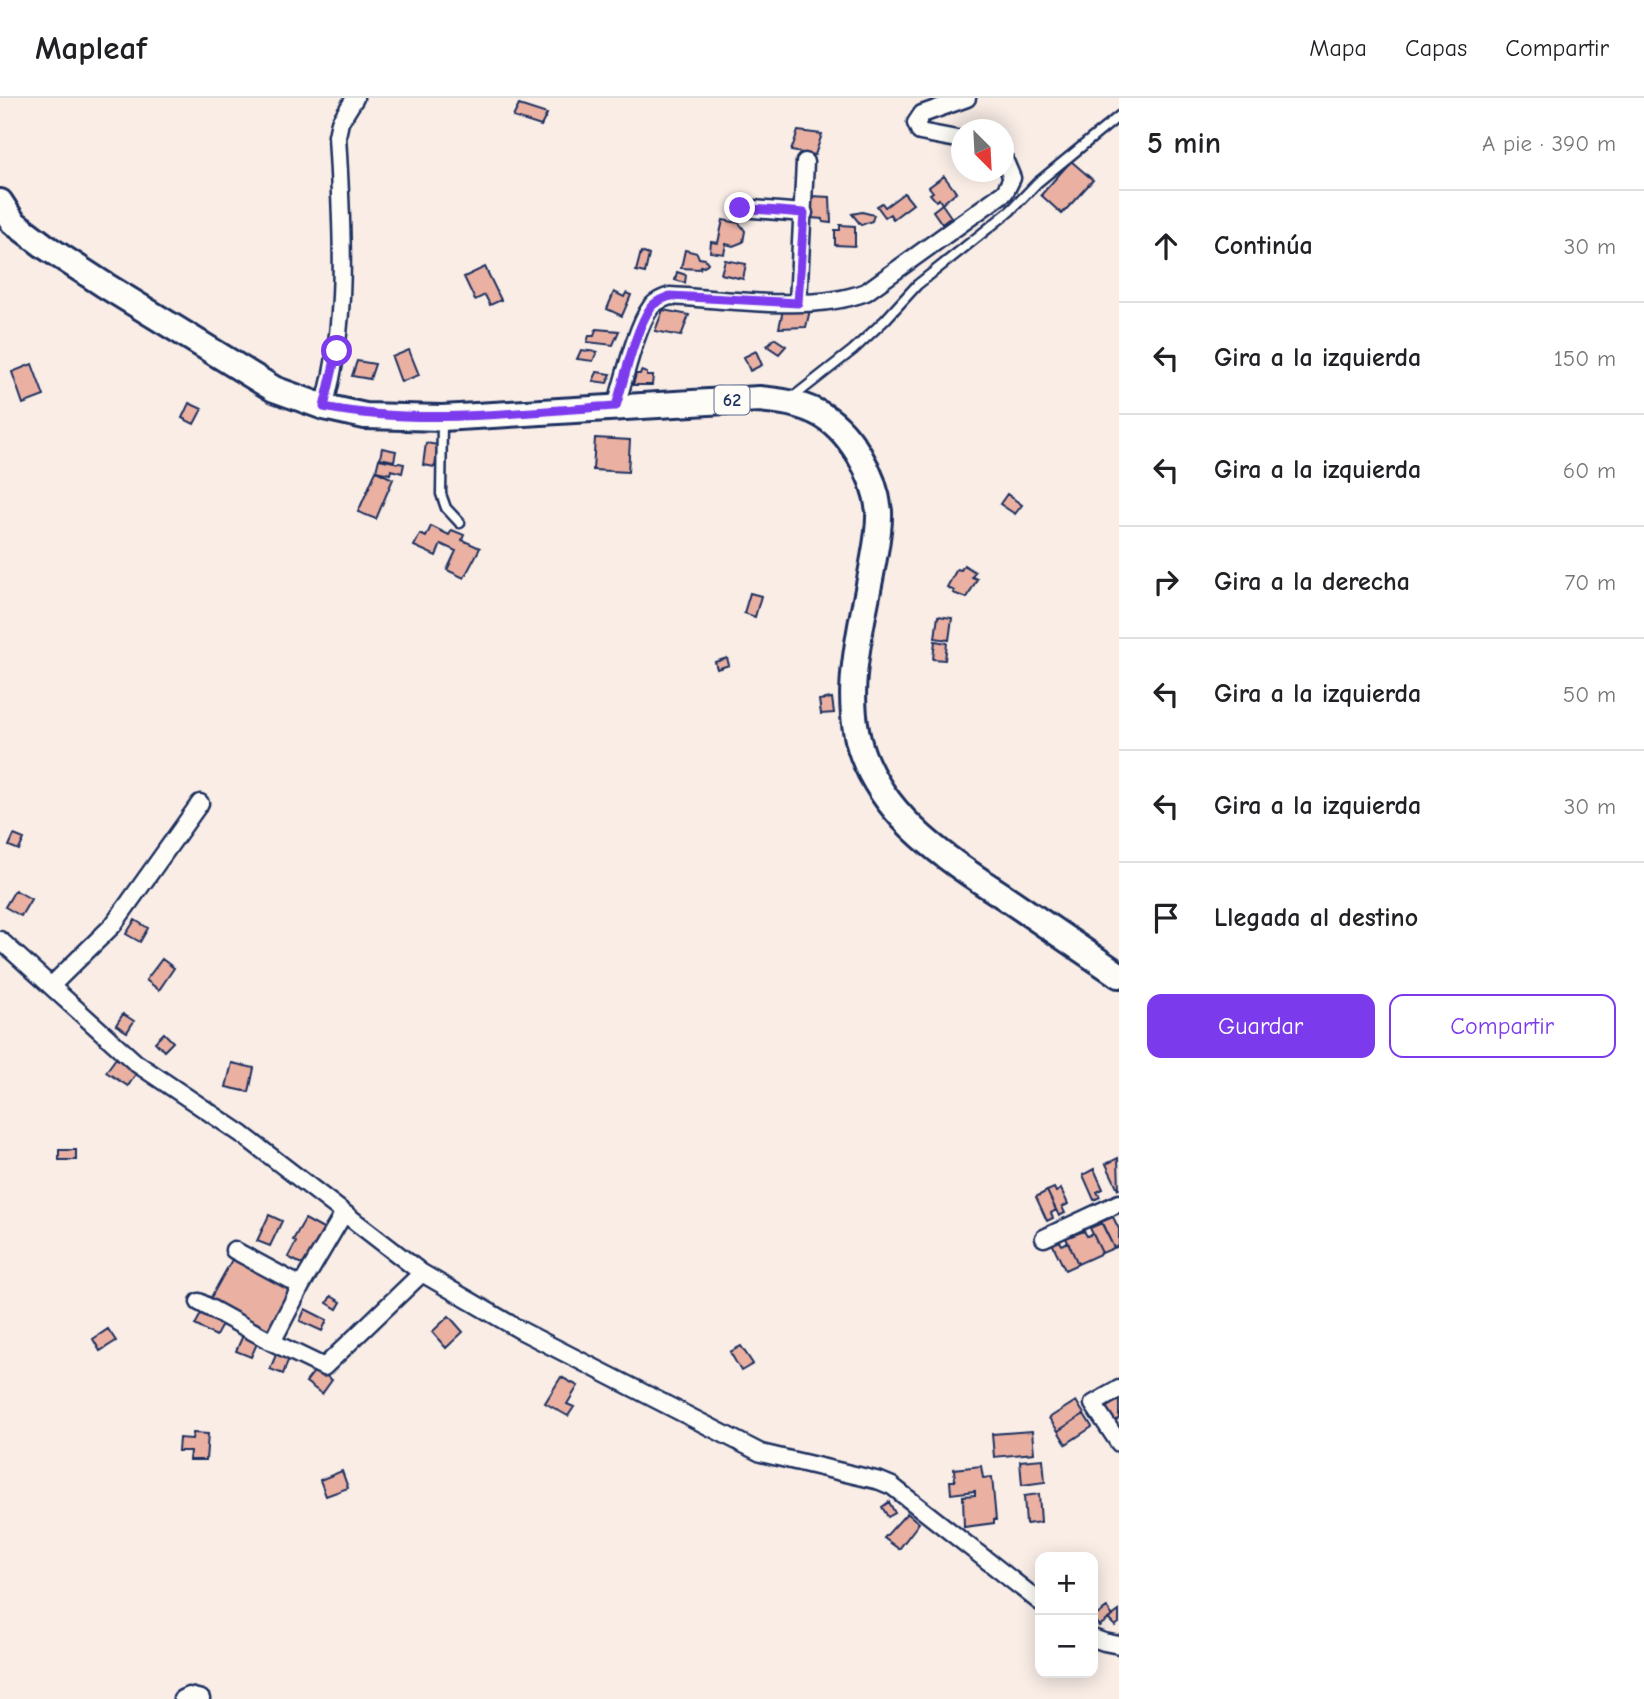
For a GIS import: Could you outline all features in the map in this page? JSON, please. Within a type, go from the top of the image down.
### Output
[{"type":"main road","name":"62","points":[[0,202],[13,222],[103,284],[274,389],[324,407],[365,415],[442,418],[759,399],[788,402],[818,412],[845,434],[867,467],[878,511],[875,548],[857,654],[853,704],[865,762],[887,801],[908,826],[943,856],[1119,975]]},
{"type":"street","points":[[324,407],[337,351],[342,225],[337,136],[340,122],[355,98]]},
{"type":"street","points":[[951,138],[920,132],[916,123],[922,114],[967,98]]},
{"type":"street","points":[[798,303],[805,162]]},
{"type":"street","points":[[616,406],[642,325],[652,306],[661,299],[670,296],[819,303],[852,298],[878,286],[1005,192],[1010,182]]},
{"type":"street","points":[[740,208],[804,213]]},
{"type":"street","points":[[51,986],[113,925],[200,803]]},
{"type":"street","points":[[0,940],[136,1063],[243,1135],[422,1273],[522,1331],[761,1453],[892,1486],[1035,1598]]},
{"type":"street","points":[[1044,1238],[1119,1203]]},
{"type":"street","points":[[272,1342],[344,1213]]},
{"type":"street","points":[[234,1250],[301,1286]]},
{"type":"street","points":[[199,1302],[324,1367],[422,1273]]},
{"type":"street","points":[[1119,1389],[1093,1404],[1119,1443]]},
{"type":"street","points":[[1098,1640],[1119,1645]]},
{"type":"street","points":[[182,1699],[189,1696],[201,1699]]},
{"type":"lane","points":[[788,402],[853,350],[886,320],[917,285],[1010,211],[1037,183],[1119,116]]},
{"type":"lane","points":[[442,418],[441,494],[446,508],[460,523]]},
{"type":"building","points":[[519,105],[547,114],[541,126],[513,117]]},
{"type":"building","points":[[798,131],[822,134],[815,155],[791,151]]},
{"type":"building","points":[[1071,161],[1093,180],[1062,214],[1041,195]]},
{"type":"building","points":[[944,176],[956,192],[942,204],[930,194],[933,192],[929,187]]},
{"type":"building","points":[[904,193],[913,204],[893,219],[890,214],[885,217],[877,206],[882,203],[885,207]]},
{"type":"building","points":[[810,196],[830,197],[831,223],[811,218]]},
{"type":"building","points":[[942,204],[951,217],[942,224],[933,211]]},
{"type":"building","points":[[862,212],[874,215],[872,221],[861,225],[852,214]]},
{"type":"building","points":[[723,220],[739,223],[745,231],[743,242],[733,246],[726,244],[724,254],[710,252],[711,242],[718,243]]},
{"type":"building","points":[[840,225],[855,226],[855,246],[835,245],[835,230],[840,230]]},
{"type":"building","points":[[685,250],[697,253],[699,258],[708,263],[700,269],[681,268]]},
{"type":"building","points":[[641,252],[649,255],[645,273],[636,271]]},
{"type":"building","points":[[725,260],[746,264],[743,279],[721,274]]},
{"type":"building","points":[[485,267],[501,300],[490,305],[485,295],[475,300],[464,277]]},
{"type":"building","points":[[677,272],[686,275],[685,283],[675,280]]},
{"type":"building","points":[[614,292],[624,297],[626,293],[631,295],[622,316],[607,309]]},
{"type":"building","points":[[663,310],[689,315],[681,336],[655,331]]},
{"type":"building","points":[[783,310],[810,310],[806,327],[779,328]]},
{"type":"building","points":[[596,329],[619,331],[613,345],[587,342],[589,336],[594,336]]},
{"type":"building","points":[[774,338],[786,346],[779,354],[767,346]]},
{"type":"building","points":[[409,350],[419,375],[401,382],[392,357]]},
{"type":"building","points":[[581,350],[597,352],[593,361],[577,359]]},
{"type":"building","points":[[756,351],[762,365],[750,371],[744,357]]},
{"type":"building","points":[[357,361],[375,364],[370,379],[352,376]]},
{"type":"building","points":[[32,364],[44,396],[23,404],[12,372]]},
{"type":"building","points":[[641,371],[647,373],[647,376],[653,376],[652,385],[633,385],[636,374]]},
{"type":"building","points":[[597,372],[611,374],[607,383],[593,381]]},
{"type":"building","points":[[189,403],[202,409],[194,424],[182,418]]},
{"type":"building","points":[[595,438],[630,440],[628,472],[593,470]]},
{"type":"building","points":[[426,443],[438,445],[435,467],[423,465]]},
{"type":"building","points":[[382,448],[396,451],[394,461],[380,458]]},
{"type":"building","points":[[379,459],[404,464],[402,473],[391,470],[390,474],[376,471]]},
{"type":"building","points":[[376,471],[393,479],[376,519],[358,512]]},
{"type":"building","points":[[1007,494],[1022,505],[1015,514],[1000,504]]},
{"type":"building","points":[[431,526],[449,535],[452,530],[464,535],[462,540],[480,548],[464,578],[447,570],[456,551],[441,544],[436,556],[414,546],[420,534],[426,537]]},
{"type":"building","points":[[964,565],[975,572],[972,577],[977,579],[967,598],[953,593],[954,591],[947,587],[957,569],[961,570]]},
{"type":"building","points":[[750,593],[761,596],[755,617],[744,613]]},
{"type":"building","points":[[938,616],[952,618],[949,640],[935,638]]},
{"type":"building","points":[[935,641],[947,643],[945,660],[933,659]]},
{"type":"building","points":[[727,658],[729,665],[717,669],[715,662]]},
{"type":"building","points":[[832,698],[834,713],[821,714],[819,700]]},
{"type":"building","points":[[14,835],[24,839],[19,850],[9,846]]},
{"type":"building","points":[[15,890],[31,899],[21,916],[5,907]]},
{"type":"building","points":[[135,920],[148,928],[140,942],[126,934]]},
{"type":"building","points":[[162,959],[174,968],[159,990],[146,980]]},
{"type":"building","points":[[123,1014],[134,1021],[127,1032],[116,1025]]},
{"type":"building","points":[[164,1033],[173,1042],[164,1051],[155,1042]]},
{"type":"building","points":[[116,1058],[137,1072],[128,1086],[106,1072]]},
{"type":"building","points":[[232,1063],[254,1068],[249,1092],[226,1087]]},
{"type":"building","points":[[59,1150],[76,1150],[76,1160],[59,1160]]},
{"type":"building","points":[[1118,1158],[1119,1189],[1106,1164]]},
{"type":"building","points":[[1094,1169],[1103,1189],[1097,1192],[1100,1197],[1094,1200],[1083,1175]]},
{"type":"building","points":[[1054,1188],[1056,1192],[1061,1189],[1068,1204],[1062,1207],[1065,1213],[1059,1216],[1047,1191]]},
{"type":"building","points":[[1047,1191],[1056,1210],[1051,1213],[1053,1218],[1047,1221],[1036,1197]]},
{"type":"building","points":[[269,1215],[282,1221],[270,1246],[257,1241]]},
{"type":"building","points":[[1113,1217],[1119,1229],[1119,1246],[1114,1248],[1101,1222]]},
{"type":"building","points":[[305,1219],[325,1230],[305,1266],[288,1257],[296,1242],[293,1240]]},
{"type":"building","points":[[1102,1223],[1114,1248],[1102,1253],[1090,1228]]},
{"type":"building","points":[[1084,1231],[1087,1236],[1093,1234],[1102,1253],[1078,1264],[1066,1238]]},
{"type":"building","points":[[1059,1240],[1062,1245],[1068,1242],[1078,1264],[1065,1270],[1052,1243]]},
{"type":"building","points":[[234,1256],[297,1291],[273,1333],[210,1299]]},
{"type":"building","points":[[331,1296],[341,1302],[337,1309],[327,1303]]},
{"type":"building","points":[[305,1309],[327,1320],[322,1331],[300,1321]]},
{"type":"building","points":[[203,1310],[224,1321],[216,1336],[195,1325]]},
{"type":"building","points":[[449,1316],[463,1332],[446,1348],[432,1332]]},
{"type":"building","points":[[108,1329],[116,1341],[100,1351],[93,1339]]},
{"type":"building","points":[[244,1333],[259,1339],[251,1357],[236,1351]]},
{"type":"building","points":[[741,1346],[753,1364],[741,1371],[730,1352]]},
{"type":"building","points":[[278,1350],[290,1355],[283,1374],[270,1369]]},
{"type":"building","points":[[316,1369],[332,1380],[322,1394],[306,1382]]},
{"type":"building","points":[[561,1377],[578,1386],[567,1404],[574,1407],[568,1416],[545,1403]]},
{"type":"building","points":[[1119,1400],[1119,1418],[1111,1424],[1101,1410]]},
{"type":"building","points":[[1076,1401],[1084,1414],[1058,1431],[1049,1418]]},
{"type":"building","points":[[1084,1414],[1092,1427],[1066,1444],[1058,1431]]},
{"type":"building","points":[[1032,1431],[1034,1453],[994,1457],[992,1434]]},
{"type":"building","points":[[193,1433],[208,1434],[206,1460],[189,1460],[190,1451],[178,1451],[179,1438],[192,1439]]},
{"type":"building","points":[[1043,1459],[1045,1482],[1022,1485],[1020,1461]]},
{"type":"building","points":[[981,1466],[983,1478],[992,1477],[996,1520],[994,1523],[964,1527],[963,1496],[975,1495],[975,1491],[951,1494],[950,1481],[955,1481],[954,1469]]},
{"type":"building","points":[[342,1471],[348,1488],[326,1496],[320,1480]]},
{"type":"building","points":[[1039,1494],[1041,1522],[1026,1524],[1024,1496]]},
{"type":"building","points":[[889,1502],[895,1513],[888,1517],[882,1507]]},
{"type":"building","points":[[907,1513],[919,1523],[899,1549],[884,1538]]},
{"type":"building","points":[[1107,1608],[1113,1616],[1099,1626],[1098,1614]]},
{"type":"building","points":[[1119,1611],[1119,1623],[1115,1626],[1108,1619]]},
{"type":"route","points":[[337,351],[324,407],[365,415],[442,418],[616,406],[642,325],[652,306],[661,299],[670,296],[798,303],[804,213],[740,208]]}]
